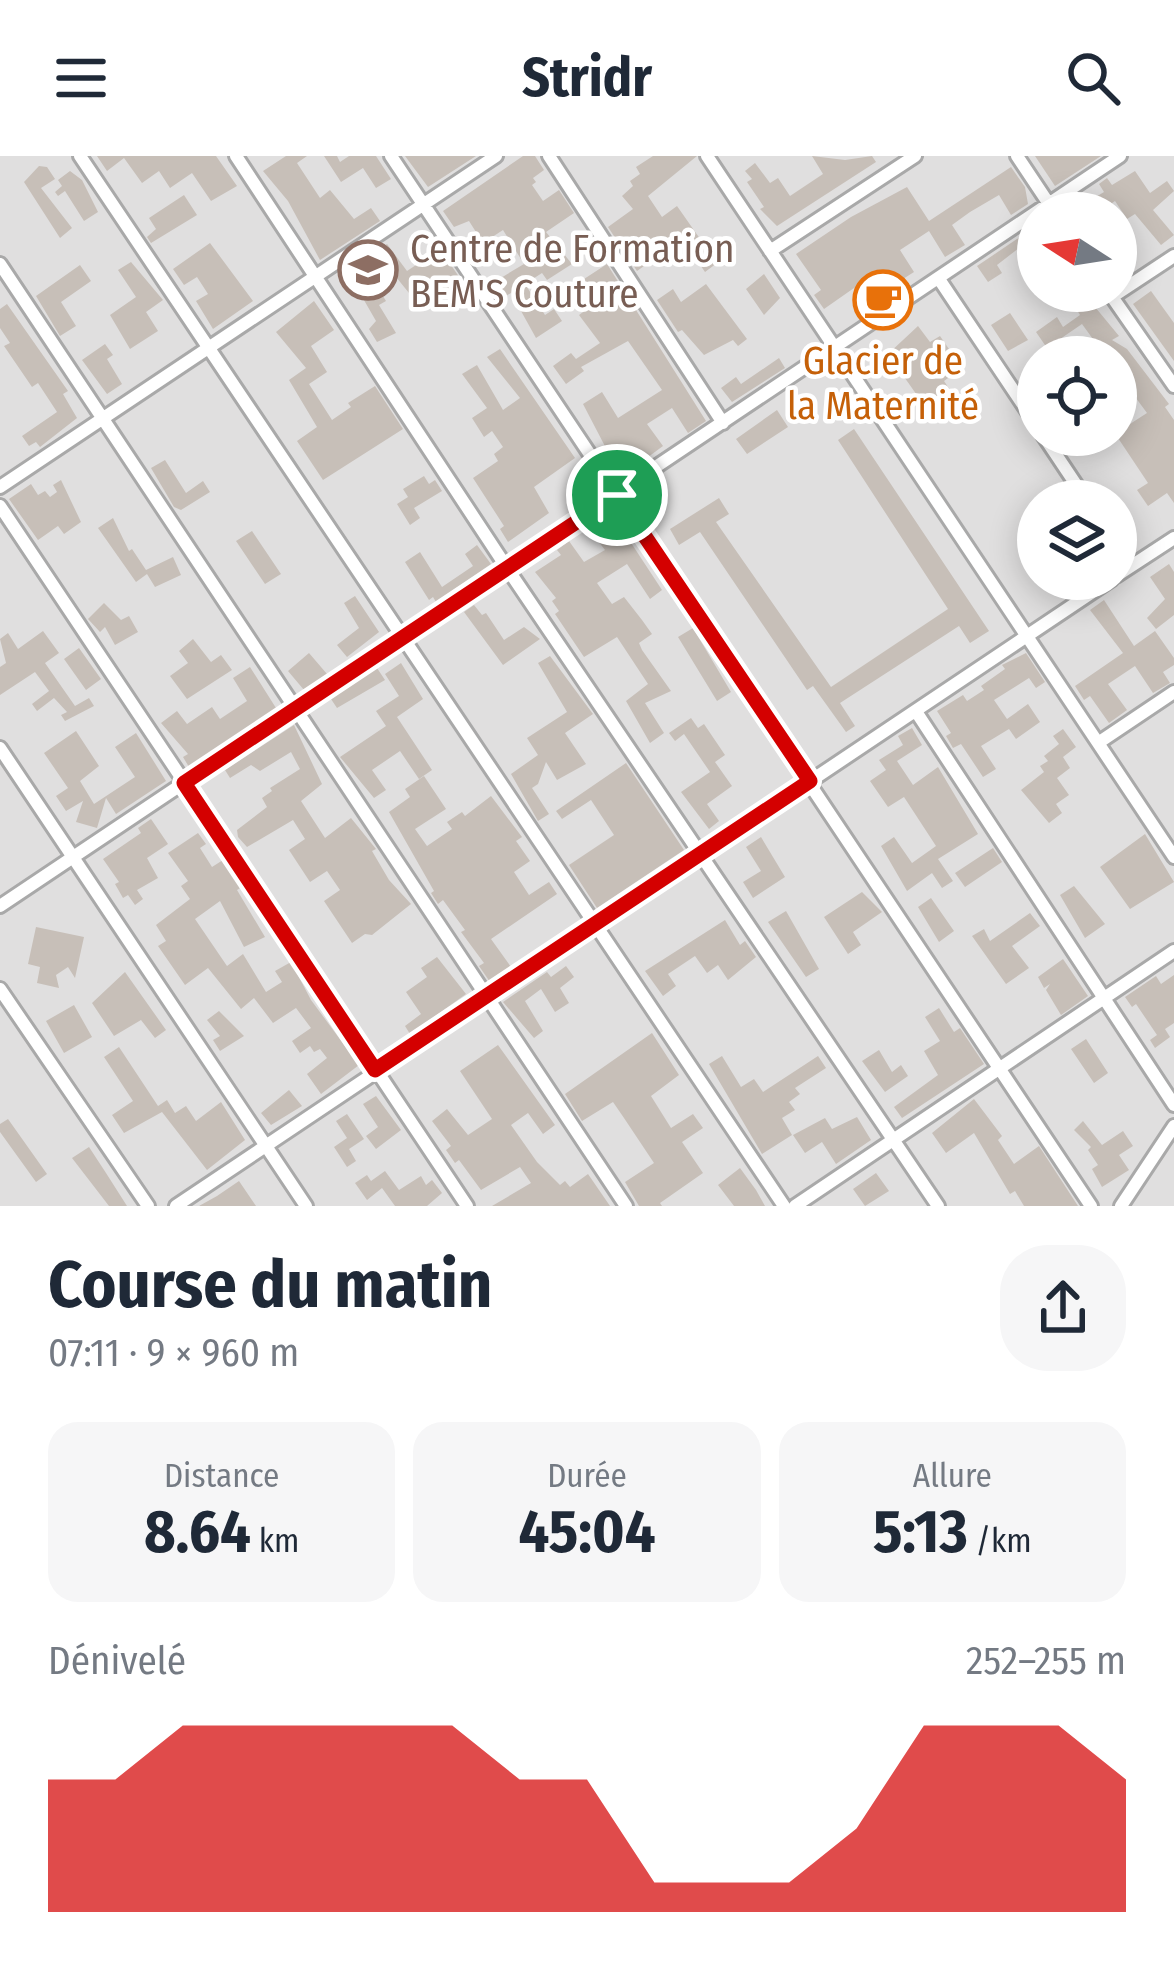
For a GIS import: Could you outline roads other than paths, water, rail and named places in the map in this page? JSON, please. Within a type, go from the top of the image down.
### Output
[{"type":"street","points":[[80,156],[784,1206]]},
{"type":"street","points":[[236,156],[507,568],[938,1206]]},
{"type":"street","points":[[391,156],[1091,1206]]},
{"type":"street","points":[[0,488],[496,156]]},
{"type":"street","points":[[548,156],[723,423]]},
{"type":"street","points":[[707,156],[1173,852]]},
{"type":"street","points":[[770,251],[916,156]]},
{"type":"street","points":[[1017,156],[1041,192]]},
{"type":"street","points":[[1073,192],[1120,156]]},
{"type":"street","points":[[0,906],[1017,230]]},
{"type":"street","points":[[1137,278],[1174,256]]},
{"type":"street","points":[[0,264],[626,1206]]},
{"type":"street","points":[[939,279],[1017,396]]},
{"type":"street","points":[[1123,312],[1174,386]]},
{"type":"street","points":[[0,506],[467,1206]]},
{"type":"street","points":[[1137,562],[1174,538]]},
{"type":"street","points":[[176,1206],[1081,600]]},
{"type":"street","points":[[1098,743],[1174,692]]},
{"type":"street","points":[[917,712],[1174,1106]]},
{"type":"street","points":[[0,748],[306,1206]]},
{"type":"street","points":[[795,1206],[1174,951]]},
{"type":"street","points":[[0,989],[148,1206]]},
{"type":"street","points":[[1121,1206],[1174,1126]]},
{"type":"place","name":"Centre de Formation BEM'S Couture","points":[[368,270]]},
{"type":"place","name":"Glacier de la Maternité","points":[[883,300]]}]
